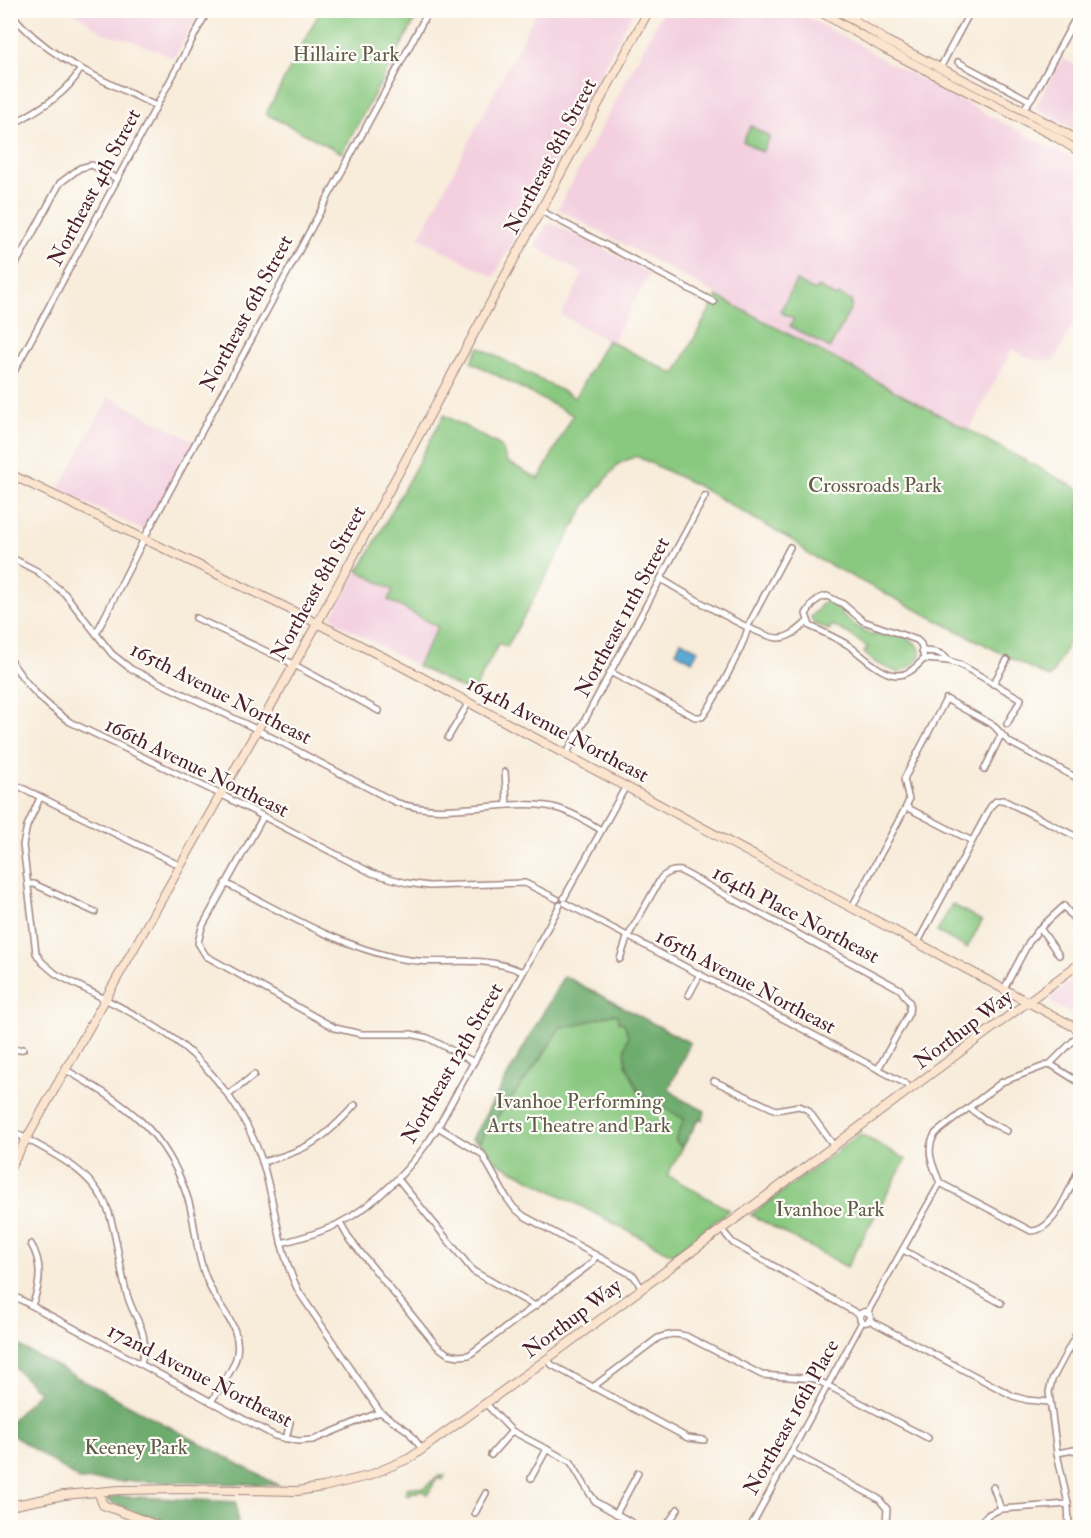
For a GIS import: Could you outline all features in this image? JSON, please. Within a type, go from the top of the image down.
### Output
[{"type":"street","name":"Northeast 4th Street","points":[[10,379],[208,10]]},
{"type":"street","name":"Northeast 6th Street","points":[[97,632],[144,538],[429,10]]},
{"type":"street","name":"Northeast 8th Street","points":[[10,1168],[318,623],[649,10]]},
{"type":"street","points":[[817,10],[883,48],[1056,137],[1080,152]]},
{"type":"street","points":[[838,10],[887,41],[1080,141]]},
{"type":"street","points":[[854,20],[859,10]]},
{"type":"street","points":[[940,68],[971,10]]},
{"type":"street","points":[[1023,110],[1035,93],[1080,10]]},
{"type":"street","points":[[10,12],[47,48],[80,70],[156,106]]},
{"type":"street","points":[[10,27],[18,22]]},
{"type":"street","points":[[958,62],[1029,100]]},
{"type":"street","points":[[10,126],[58,96],[69,87],[80,70]]},
{"type":"street","points":[[10,275],[65,178],[80,168],[92,165],[117,179]]},
{"type":"street","points":[[541,211],[714,302]]},
{"type":"street","points":[[10,256],[19,260]]},
{"type":"street","name":"164th Avenue Northeast","points":[[10,474],[318,623],[567,753],[1080,1029]]},
{"type":"street","name":"Northeast 11th Street","points":[[567,753],[705,496]]},
{"type":"street","points":[[610,672],[695,717],[702,717],[790,548]]},
{"type":"street","name":"165th Avenue Northeast","points":[[10,557],[37,571],[58,588],[97,632],[112,654],[131,669],[258,730],[381,795],[411,808],[438,811],[507,805]]},
{"type":"street","points":[[660,579],[748,627],[773,638],[782,638],[798,630],[807,622]]},
{"type":"street","points":[[924,659],[918,640],[863,621],[843,604],[827,596],[820,597],[813,602],[806,615],[810,626],[847,645],[890,674],[897,676],[909,672],[924,659],[959,664],[1021,699],[1007,724]]},
{"type":"street","points":[[196,618],[294,665],[379,711]]},
{"type":"street","points":[[922,651],[933,651],[944,655],[949,661]]},
{"type":"street","name":"166th Avenue Northeast","points":[[10,660],[38,697],[70,722],[221,795],[355,867],[387,878],[429,886],[525,883],[561,901]]},
{"type":"street","points":[[993,684],[1007,660]]},
{"type":"street","points":[[852,907],[906,807],[909,800],[904,778],[946,699],[993,725],[1009,742],[1077,778]]},
{"type":"street","points":[[448,738],[469,702]]},
{"type":"street","points":[[984,770],[1001,735]]},
{"type":"street","points":[[505,772],[507,805],[559,809],[602,830]]},
{"type":"street","points":[[10,782],[181,866]]},
{"type":"street","name":"Northeast 12th Street","points":[[281,1243],[307,1236],[339,1223],[398,1179],[420,1154],[438,1127],[626,786]]},
{"type":"street","points":[[40,798],[24,835],[24,860],[36,953],[42,962],[56,974],[180,1044],[228,1095],[246,1125],[262,1162],[281,1243],[290,1274],[299,1292],[380,1412],[408,1431],[422,1449]]},
{"type":"street","points":[[918,942],[996,801],[1003,800],[1075,836]]},
{"type":"street","points":[[906,807],[972,841]]},
{"type":"street","points":[[262,817],[202,927],[198,944],[206,956],[343,1030],[371,1034],[411,1034],[429,1038],[474,1062]]},
{"type":"street","name":"164th Place Northeast","points":[[627,938],[657,883],[667,872],[681,871],[900,989],[910,1003],[909,1013],[878,1069]]},
{"type":"street","points":[[225,883],[334,938],[398,959],[493,962],[523,972]]},
{"type":"street","points":[[28,885],[34,884],[95,912]]},
{"type":"street","name":"165th Avenue Northeast","points":[[561,901],[627,938],[700,974],[907,1084],[910,1090]]},
{"type":"street","points":[[1004,989],[1029,942],[1040,928],[1064,906],[1080,927]]},
{"type":"street","points":[[1040,928],[1059,955]]},
{"type":"street","points":[[620,959],[627,938]]},
{"type":"street","name":"Northup Way","points":[[10,1506],[64,1495],[98,1492],[185,1489],[297,1491],[368,1476],[410,1458],[722,1230],[1080,963]]},
{"type":"street","points":[[689,995],[700,974]]},
{"type":"street","points":[[1080,1034],[1050,1064],[1002,1082],[936,1133],[929,1149],[930,1159],[939,1183],[1031,1231],[1043,1229],[1053,1219],[1080,1167]]},
{"type":"street","points":[[10,1051],[23,1049]]},
{"type":"street","points":[[1050,1064],[1080,1083]]},
{"type":"street","points":[[66,1070],[112,1096],[137,1116],[161,1144],[179,1175],[189,1200],[201,1264],[213,1294],[233,1323],[237,1338],[236,1359],[211,1401]]},
{"type":"street","points":[[228,1095],[254,1075]]},
{"type":"street","points":[[714,1081],[776,1110],[799,1106],[808,1110],[834,1146]]},
{"type":"street","points":[[262,1162],[296,1153],[313,1143],[329,1132],[355,1105]]},
{"type":"street","points":[[969,1108],[1007,1131]]},
{"type":"street","points":[[438,1127],[482,1154],[514,1208],[524,1216],[634,1276],[642,1289]]},
{"type":"street","points":[[10,1130],[73,1166],[97,1189],[107,1208],[126,1293],[143,1329],[145,1350],[141,1365]]},
{"type":"street","points":[[398,1179],[473,1271],[535,1306]]},
{"type":"street","points":[[867,1313],[939,1183]]},
{"type":"street","points":[[339,1223],[428,1337],[448,1354],[459,1356],[468,1355],[535,1306],[592,1263],[596,1255]]},
{"type":"street","points":[[722,1230],[733,1243],[860,1315]]},
{"type":"street","points":[[31,1244],[39,1264],[38,1293],[32,1305]]},
{"type":"street","points":[[903,1250],[1001,1303]]},
{"type":"street","name":"172nd Avenue Northeast","points":[[10,1294],[276,1436],[286,1439],[313,1440],[380,1412]]},
{"type":"street","points":[[860,1315],[867,1313]]},
{"type":"street","points":[[867,1313],[870,1315],[870,1320]]},
{"type":"street","points":[[860,1315],[862,1322],[870,1320]]},
{"type":"street","points":[[870,1320],[1004,1392],[1027,1400],[1049,1402]]},
{"type":"street","name":"Northeast 16th Place","points":[[751,1525],[862,1322]]},
{"type":"street","points":[[1069,1527],[1068,1504],[1049,1402],[1052,1380],[1077,1340],[1080,1327]]},
{"type":"street","points":[[592,1387],[658,1338],[669,1333],[686,1335],[762,1375],[815,1379],[928,1438]]},
{"type":"street","points":[[547,1359],[552,1365],[688,1438],[704,1440]]},
{"type":"street","points":[[486,1404],[512,1431],[571,1462],[596,1502],[641,1527]]},
{"type":"street","points":[[286,1439],[290,1422]]},
{"type":"street","points":[[490,1455],[512,1431]]},
{"type":"street","points":[[531,1478],[547,1449]]},
{"type":"street","points":[[1057,1454],[1080,1449]]},
{"type":"street","points":[[791,1452],[879,1498],[887,1509],[886,1522],[883,1527]]},
{"type":"street","points":[[616,1514],[638,1473]]},
{"type":"street","points":[[993,1487],[1001,1509]]},
{"type":"street","points":[[98,1492],[103,1505],[164,1527]]},
{"type":"street","points":[[475,1513],[486,1493]]},
{"type":"street","points":[[974,1527],[990,1514],[1001,1509],[1068,1504]]},
{"type":"street","points":[[665,1527],[678,1509]]},
{"type":"street","points":[[751,1525],[764,1527]]},
{"type":"shaded area","points":[[74,11],[200,11],[174,58],[131,40],[102,33]]},
{"type":"shaded area","points":[[537,11],[633,11],[494,277],[419,238]]},
{"type":"shaded area","points":[[663,11],[795,11],[1080,163],[1080,311],[1054,361],[1033,360],[1012,349],[969,430],[558,209]]},
{"type":"shaded area","points":[[1062,58],[1080,68],[1080,133],[1035,108]]},
{"type":"shaded area","points":[[553,224],[650,273],[612,343],[561,315],[583,274],[535,246],[546,225]]},
{"type":"shaded area","points":[[109,397],[196,442],[148,531],[59,490]]},
{"type":"shaded area","points":[[357,570],[393,590],[388,600],[438,627],[417,666],[335,621],[332,616]]},
{"type":"shaded area","points":[[1080,974],[1080,1019],[1053,1004],[1050,999]]},
{"type":"green space","name":"Hillaire Park","points":[[320,11],[420,11],[342,153],[266,114]]},
{"type":"green space","points":[[751,126],[770,137],[762,152],[743,141]]},
{"type":"green space","points":[[796,281],[815,291],[818,287],[836,297],[839,295],[852,301],[850,305],[852,306],[830,348],[790,326],[794,319],[780,312]]},
{"type":"green space","name":"Crossroads Park","points":[[717,296],[1080,490],[1080,621],[1050,678],[808,554],[797,543],[696,485],[636,456],[618,464],[585,506],[507,647],[499,643],[472,694],[417,666],[438,627],[388,600],[393,590],[357,570],[362,566],[444,415],[501,446],[507,462],[539,479],[573,415],[471,362],[479,347],[575,398],[607,340],[675,374]]},
{"type":"green space","points":[[825,601],[832,601],[844,609],[841,614],[860,629],[874,636],[877,630],[898,634],[909,639],[919,649],[919,658],[911,667],[899,673],[876,663],[864,652],[868,648],[849,634],[832,625],[829,630],[813,623],[811,617]]},
{"type":"green space","points":[[952,904],[982,921],[967,948],[937,932]]},
{"type":"green space","name":"Ivanhoe Performing Arts Theatre and Park","points":[[564,976],[690,1043],[660,1097],[699,1119],[667,1175],[729,1210],[674,1255],[495,1161],[485,1147],[472,1139]]},
{"type":"green space","points":[[564,976],[690,1043],[669,1089],[681,1099],[705,1111],[703,1120],[698,1119],[682,1148],[675,1140],[684,1119],[639,1093],[626,1064],[625,1048],[628,1036],[624,1023],[619,1022],[617,1015],[612,1014],[570,1027],[560,1027],[542,1057],[479,1142],[472,1139]]},
{"type":"green space","name":"Ivanhoe Park","points":[[860,1134],[906,1159],[847,1267],[751,1215]]},
{"type":"green space","name":"Keeney Park","points":[[11,1341],[278,1485],[80,1480],[11,1434],[11,1421],[39,1392],[11,1364]]},
{"type":"green space","points":[[439,1476],[445,1476],[442,1480],[437,1478],[428,1494],[423,1491],[410,1493],[408,1496],[405,1494],[406,1489],[423,1488]]},
{"type":"green space","points":[[116,1496],[236,1502],[238,1527],[172,1527],[106,1500]]},
{"type":"water","points":[[681,641],[698,650],[692,661],[676,652]]}]
